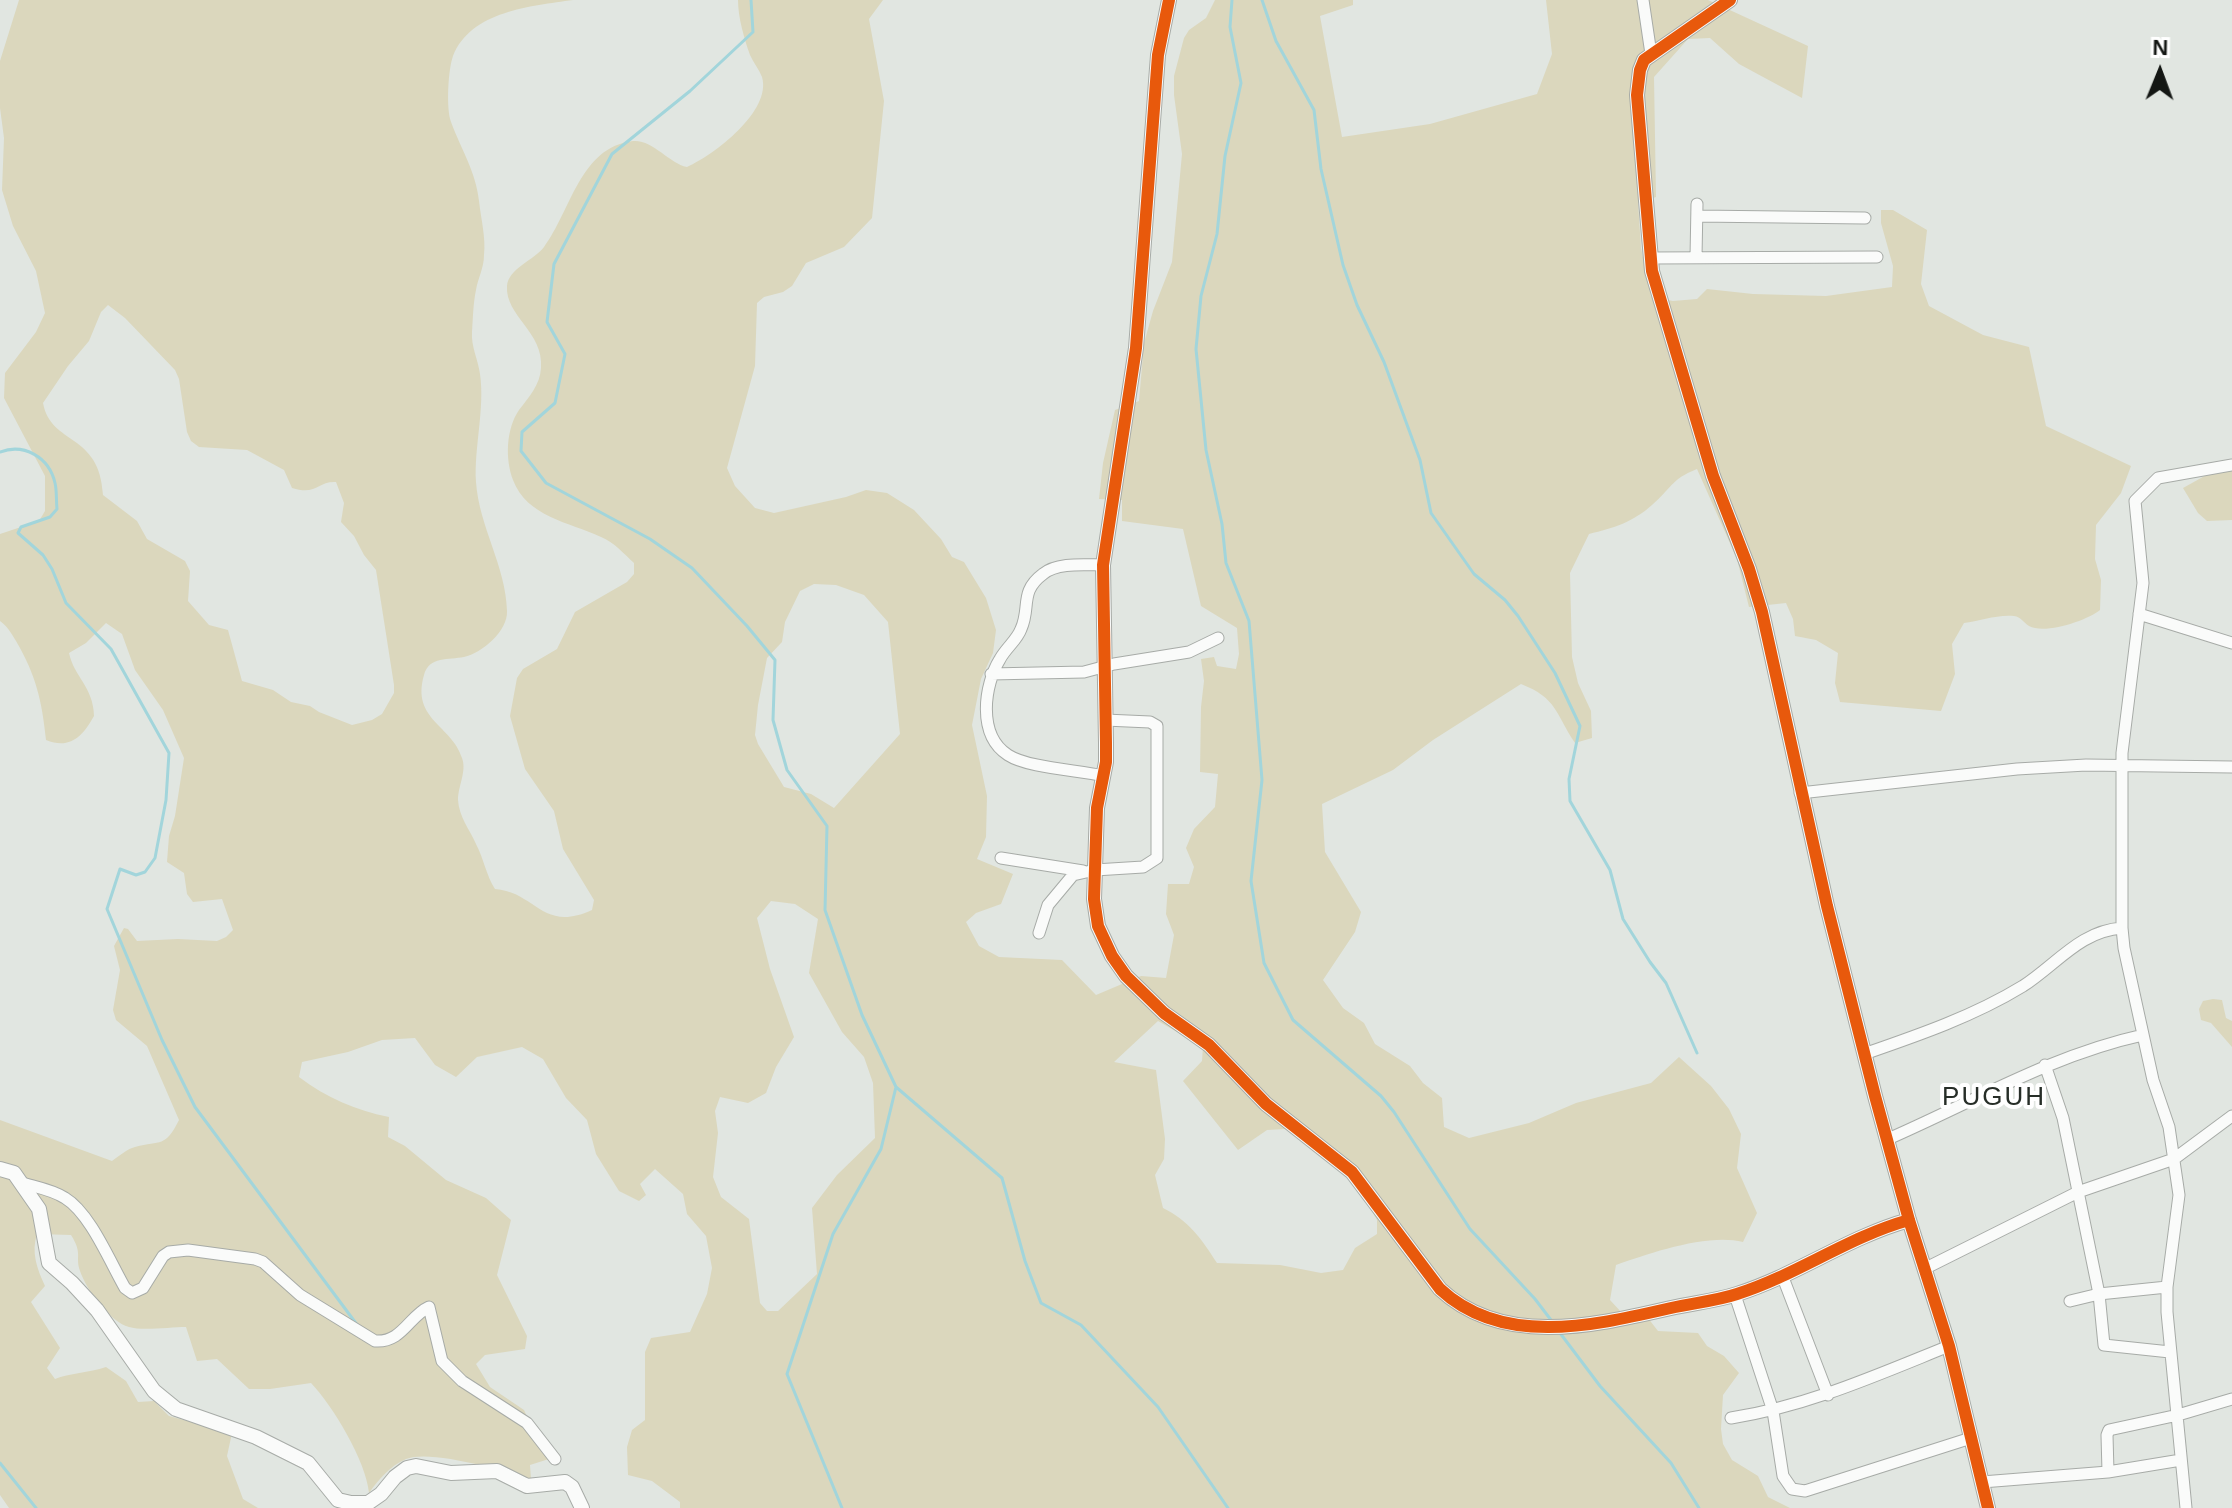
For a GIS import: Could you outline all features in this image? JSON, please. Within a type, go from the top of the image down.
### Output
[{"type":"street","points":[[1169,0],[1158,55],[1136,348],[1103,565],[1104,776],[1089,870],[1103,940],[1126,976],[1144,995],[1209,1045],[1273,1110],[1352,1172],[1428,1275],[1457,1305],[1479,1316],[1546,1328],[1565,1327],[1606,1323],[1735,1295],[1868,1233],[1909,1220]]},
{"type":"street","points":[[1643,0],[1651,54]]},
{"type":"street","points":[[1730,0],[1651,54],[1640,70],[1637,95],[1650,258],[1661,306],[1709,462],[1762,612],[1800,793],[1864,1054],[1909,1220],[1949,1346],[1988,1508]]},
{"type":"street","points":[[1696,257],[1697,210],[1865,218]]},
{"type":"street","points":[[1650,258],[1877,257]]},
{"type":"street","points":[[2186,1508],[2170,1352],[2167,1287],[2179,1206],[2169,1127],[2143,1035],[2122,928],[2122,766],[2124,723],[2143,583],[2135,501],[2158,478],[2232,465]]},
{"type":"street","points":[[1103,565],[1048,570],[1027,592],[1022,628],[991,674],[987,717],[1000,749],[1008,755],[1030,763],[1104,776]]},
{"type":"street","points":[[2139,614],[2232,643]]},
{"type":"street","points":[[991,674],[1066,674],[1103,669],[1114,664],[1189,652],[1218,638]]},
{"type":"street","points":[[1001,858],[1089,870],[1143,867],[1157,858],[1157,726],[1150,722],[1105,720]]},
{"type":"street","points":[[1800,793],[2017,769],[2232,767]]},
{"type":"street","points":[[1039,933],[1053,897],[1073,875],[1089,870]]},
{"type":"street","points":[[1864,1054],[1966,1015],[2024,985],[2090,935],[2106,929],[2122,928]]},
{"type":"street","points":[[1888,1139],[2045,1065],[2143,1035]]},
{"type":"street","points":[[2045,1065],[2063,1118],[2099,1294],[2104,1345],[2170,1352]]},
{"type":"street","points":[[1926,1268],[2078,1192],[2174,1159],[2232,1116]]},
{"type":"street","points":[[0,1169],[14,1173],[41,1216],[49,1263],[97,1310],[154,1391],[176,1409],[256,1437],[308,1463],[338,1500],[368,1503],[381,1494],[395,1477],[407,1468],[416,1466],[451,1473],[497,1471],[527,1486],[565,1482],[572,1487],[582,1508]]},
{"type":"street","points":[[22,1183],[69,1201],[85,1218],[129,1292],[139,1292],[163,1256],[177,1249],[259,1260],[300,1295],[375,1341],[388,1340],[398,1334],[426,1307],[431,1307],[442,1361],[462,1381],[527,1423],[555,1459]]},
{"type":"street","points":[[1782,1275],[1828,1395]]},
{"type":"street","points":[[2070,1301],[2099,1294],[2167,1287]]},
{"type":"street","points":[[1735,1295],[1773,1411],[1783,1476],[1792,1489],[1805,1491],[1858,1476],[1971,1438]]},
{"type":"street","points":[[1731,1418],[1773,1411],[1828,1395],[1949,1346]]},
{"type":"street","points":[[2108,1472],[2109,1430],[2232,1399]]},
{"type":"street","points":[[1982,1482],[2108,1472],[2181,1460]]},
{"type":"shaded area","points":[[19,0],[573,0],[521,8],[488,20],[473,29],[462,41],[451,62],[449,116],[475,180],[484,242],[472,332],[481,387],[476,482],[482,515],[506,594],[507,611],[499,633],[486,646],[471,655],[440,660],[430,665],[421,690],[428,712],[450,737],[462,758],[459,806],[495,889],[509,892],[550,914],[562,917],[592,910],[594,900],[563,849],[554,811],[525,769],[510,716],[517,678],[523,669],[557,649],[575,612],[627,582],[634,574],[634,563],[606,539],[539,510],[519,492],[513,480],[508,454],[511,426],[536,385],[541,368],[537,344],[508,297],[508,280],[544,247],[579,183],[601,155],[615,146],[640,141],[687,167],[712,153],[750,117],[763,90],[762,77],[750,55],[738,0],[883,0],[869,19],[884,101],[872,218],[844,247],[806,263],[792,286],[757,303],[755,366],[727,468],[735,486],[755,508],[774,513],[866,490],[887,493],[914,510],[941,539],[952,557],[964,562],[986,598],[996,630],[993,653],[981,679],[972,725],[987,796],[986,837],[977,859],[1013,874],[1001,904],[976,913],[966,922],[979,946],[999,957],[1062,960],[1096,995],[1141,976],[1166,978],[1174,935],[1166,914],[1168,884],[1189,884],[1194,867],[1186,848],[1194,829],[1215,807],[1218,774],[1200,772],[1204,681],[1201,659],[1214,657],[1217,666],[1236,669],[1239,654],[1237,628],[1201,606],[1183,529],[1122,521],[1122,500],[1099,499],[1103,463],[1115,410],[1139,401],[1144,343],[1172,262],[1182,154],[1174,76],[1189,30],[1206,18],[1215,0],[1353,0],[1353,5],[1320,16],[1342,137],[1430,124],[1537,94],[1552,54],[1546,0],[1708,0],[1808,46],[1802,98],[1739,64],[1710,38],[1688,39],[1654,77],[1656,197],[1638,203],[1641,248],[1651,297],[1673,301],[1697,299],[1707,289],[1826,296],[1892,287],[1893,266],[1881,223],[1881,210],[1893,210],[1927,230],[1921,284],[1929,306],[1983,335],[2029,347],[2046,426],[2131,466],[2121,493],[2096,525],[2095,559],[2101,580],[2100,610],[2076,622],[2045,629],[2029,626],[2014,616],[1964,623],[1952,644],[1955,674],[1941,711],[1840,702],[1835,683],[1838,653],[1816,640],[1795,636],[1793,619],[1786,603],[1749,607],[1737,559],[1697,469],[1676,481],[1638,516],[1589,534],[1570,573],[1572,657],[1578,683],[1591,711],[1592,738],[1575,743],[1549,701],[1521,684],[1433,740],[1393,770],[1322,804],[1325,852],[1361,912],[1355,932],[1323,980],[1343,1008],[1364,1023],[1375,1044],[1410,1066],[1423,1083],[1442,1098],[1444,1127],[1469,1138],[1529,1123],[1576,1103],[1651,1083],[1679,1057],[1711,1086],[1729,1109],[1741,1134],[1737,1168],[1757,1213],[1743,1242],[1696,1242],[1616,1265],[1610,1300],[1623,1314],[1641,1309],[1658,1331],[1698,1333],[1707,1346],[1724,1356],[1739,1373],[1723,1395],[1723,1444],[1732,1460],[1758,1476],[1768,1497],[1790,1508],[680,1508],[680,1502],[652,1481],[628,1475],[627,1447],[632,1430],[645,1420],[645,1352],[651,1338],[690,1332],[707,1294],[712,1268],[706,1236],[687,1214],[683,1194],[655,1169],[640,1184],[646,1195],[639,1201],[619,1191],[596,1154],[587,1120],[566,1098],[543,1059],[522,1047],[477,1057],[456,1077],[435,1065],[415,1038],[382,1040],[348,1052],[302,1062],[299,1077],[342,1102],[389,1117],[388,1137],[405,1146],[446,1180],[486,1198],[511,1220],[497,1275],[527,1336],[525,1349],[485,1355],[476,1364],[490,1387],[524,1410],[538,1440],[552,1458],[530,1465],[531,1479],[468,1462],[432,1457],[406,1459],[395,1465],[369,1493],[362,1466],[347,1435],[311,1383],[249,1389],[217,1359],[197,1361],[186,1327],[141,1329],[122,1324],[107,1312],[88,1287],[80,1271],[77,1247],[71,1235],[37,1234],[36,1260],[45,1286],[31,1302],[60,1348],[47,1368],[55,1379],[106,1367],[126,1381],[138,1402],[154,1401],[169,1416],[232,1433],[227,1456],[243,1499],[258,1508],[9,1508],[0,1495],[0,1120],[112,1161],[132,1148],[166,1139],[179,1120],[147,1046],[116,1020],[113,1010],[120,970],[114,946],[124,928],[137,941],[217,941],[233,930],[222,899],[193,902],[187,894],[184,873],[167,862],[184,758],[163,710],[135,670],[122,634],[106,623],[86,643],[69,653],[87,689],[94,716],[75,739],[55,743],[46,740],[40,701],[29,665],[11,633],[0,621],[0,534],[39,521],[45,511],[45,476],[4,398],[5,373],[36,332],[45,313],[36,271],[13,226],[2,190],[4,138],[0,108],[0,61]],"holes":[[[108,305],[125,318],[175,370],[187,432],[191,441],[199,447],[247,450],[284,470],[292,488],[307,490],[336,482],[344,503],[341,522],[376,570],[394,685],[394,693],[382,714],[352,725],[310,706],[291,702],[273,690],[242,681],[228,630],[209,625],[188,601],[190,571],[185,561],[147,539],[137,521],[103,495],[100,475],[93,460],[48,417],[43,403],[89,341],[101,312]],[[814,584],[836,585],[864,595],[888,622],[900,734],[834,808],[811,794],[784,787],[755,735],[767,658],[782,642],[785,622],[800,591]],[[771,901],[795,904],[818,919],[809,973],[842,1032],[864,1057],[873,1083],[875,1138],[837,1175],[812,1208],[817,1274],[778,1311],[767,1311],[760,1303],[749,1219],[721,1197],[713,1177],[718,1133],[715,1111],[720,1097],[748,1103],[766,1093],[776,1067],[794,1037],[770,969],[757,918]],[[1158,1021],[1203,1047],[1202,1061],[1183,1081],[1238,1150],[1267,1130],[1285,1129],[1353,1178],[1377,1220],[1377,1234],[1355,1248],[1343,1270],[1321,1273],[1280,1265],[1217,1263],[1194,1231],[1163,1208],[1155,1175],[1164,1159],[1165,1139],[1156,1070],[1114,1062]]]},
{"type":"shaded area","points":[[2232,471],[2232,520],[2207,521],[2198,513],[2183,488],[2210,473]]},
{"type":"shaded area","points":[[2222,1000],[2226,1018],[2232,1021],[2232,1047],[2211,1023],[2201,1020],[2199,1009],[2203,1001]]},
{"type":"waterway","points":[[751,0],[753,32],[690,91],[612,154],[554,264],[547,322],[565,354],[555,403],[522,432],[521,451],[546,483],[650,539],[692,568],[775,660],[773,720],[787,770],[827,826],[825,910],[862,1015],[896,1087],[881,1149],[833,1234],[787,1374],[842,1508]]},
{"type":"waterway","points":[[1232,0],[1230,27],[1241,83],[1225,156],[1217,234],[1201,296],[1196,349],[1206,450],[1222,524],[1226,563],[1249,621],[1262,780],[1251,881],[1264,963],[1293,1020],[1381,1096],[1470,1229],[1551,1320]]},
{"type":"waterway","points":[[1262,0],[1276,41],[1314,110],[1321,169],[1343,265],[1357,305],[1384,362],[1420,460],[1431,513],[1474,574],[1505,600],[1518,616],[1555,673],[1580,726],[1569,779],[1570,801],[1610,870],[1623,919],[1666,983],[1697,1053]]},
{"type":"waterway","points":[[0,452],[18,449],[34,454],[52,474],[57,509],[50,517],[21,527],[18,533],[43,555],[66,603],[111,649],[169,753],[166,800],[155,858],[145,872],[136,875],[120,869],[107,909],[162,1040],[195,1107],[358,1326]]},
{"type":"waterway","points":[[896,1087],[1002,1178],[1025,1261],[1041,1303],[1081,1325],[1158,1407],[1228,1508]]},
{"type":"waterway","points":[[1560,1333],[1600,1386],[1671,1463],[1699,1508]]},
{"type":"waterway","points":[[0,1463],[36,1508]]},
{"type":"cycle path","points":[[1169,0],[1158,55],[1136,348],[1103,565],[1106,762],[1097,808],[1094,899],[1098,926],[1112,956],[1126,976],[1164,1013],[1209,1045],[1266,1104],[1352,1172],[1440,1289],[1465,1307],[1492,1319],[1521,1325],[1582,1325],[1721,1298],[1781,1277],[1865,1236],[1909,1220]]},
{"type":"cycle path","points":[[1730,0],[1644,60],[1640,70],[1637,95],[1652,271],[1713,476],[1762,612],[1827,906],[1909,1220],[1949,1346],[1988,1508]]},
{"type":"district","name":"PUGUH","points":[[1994,1098]]}]
